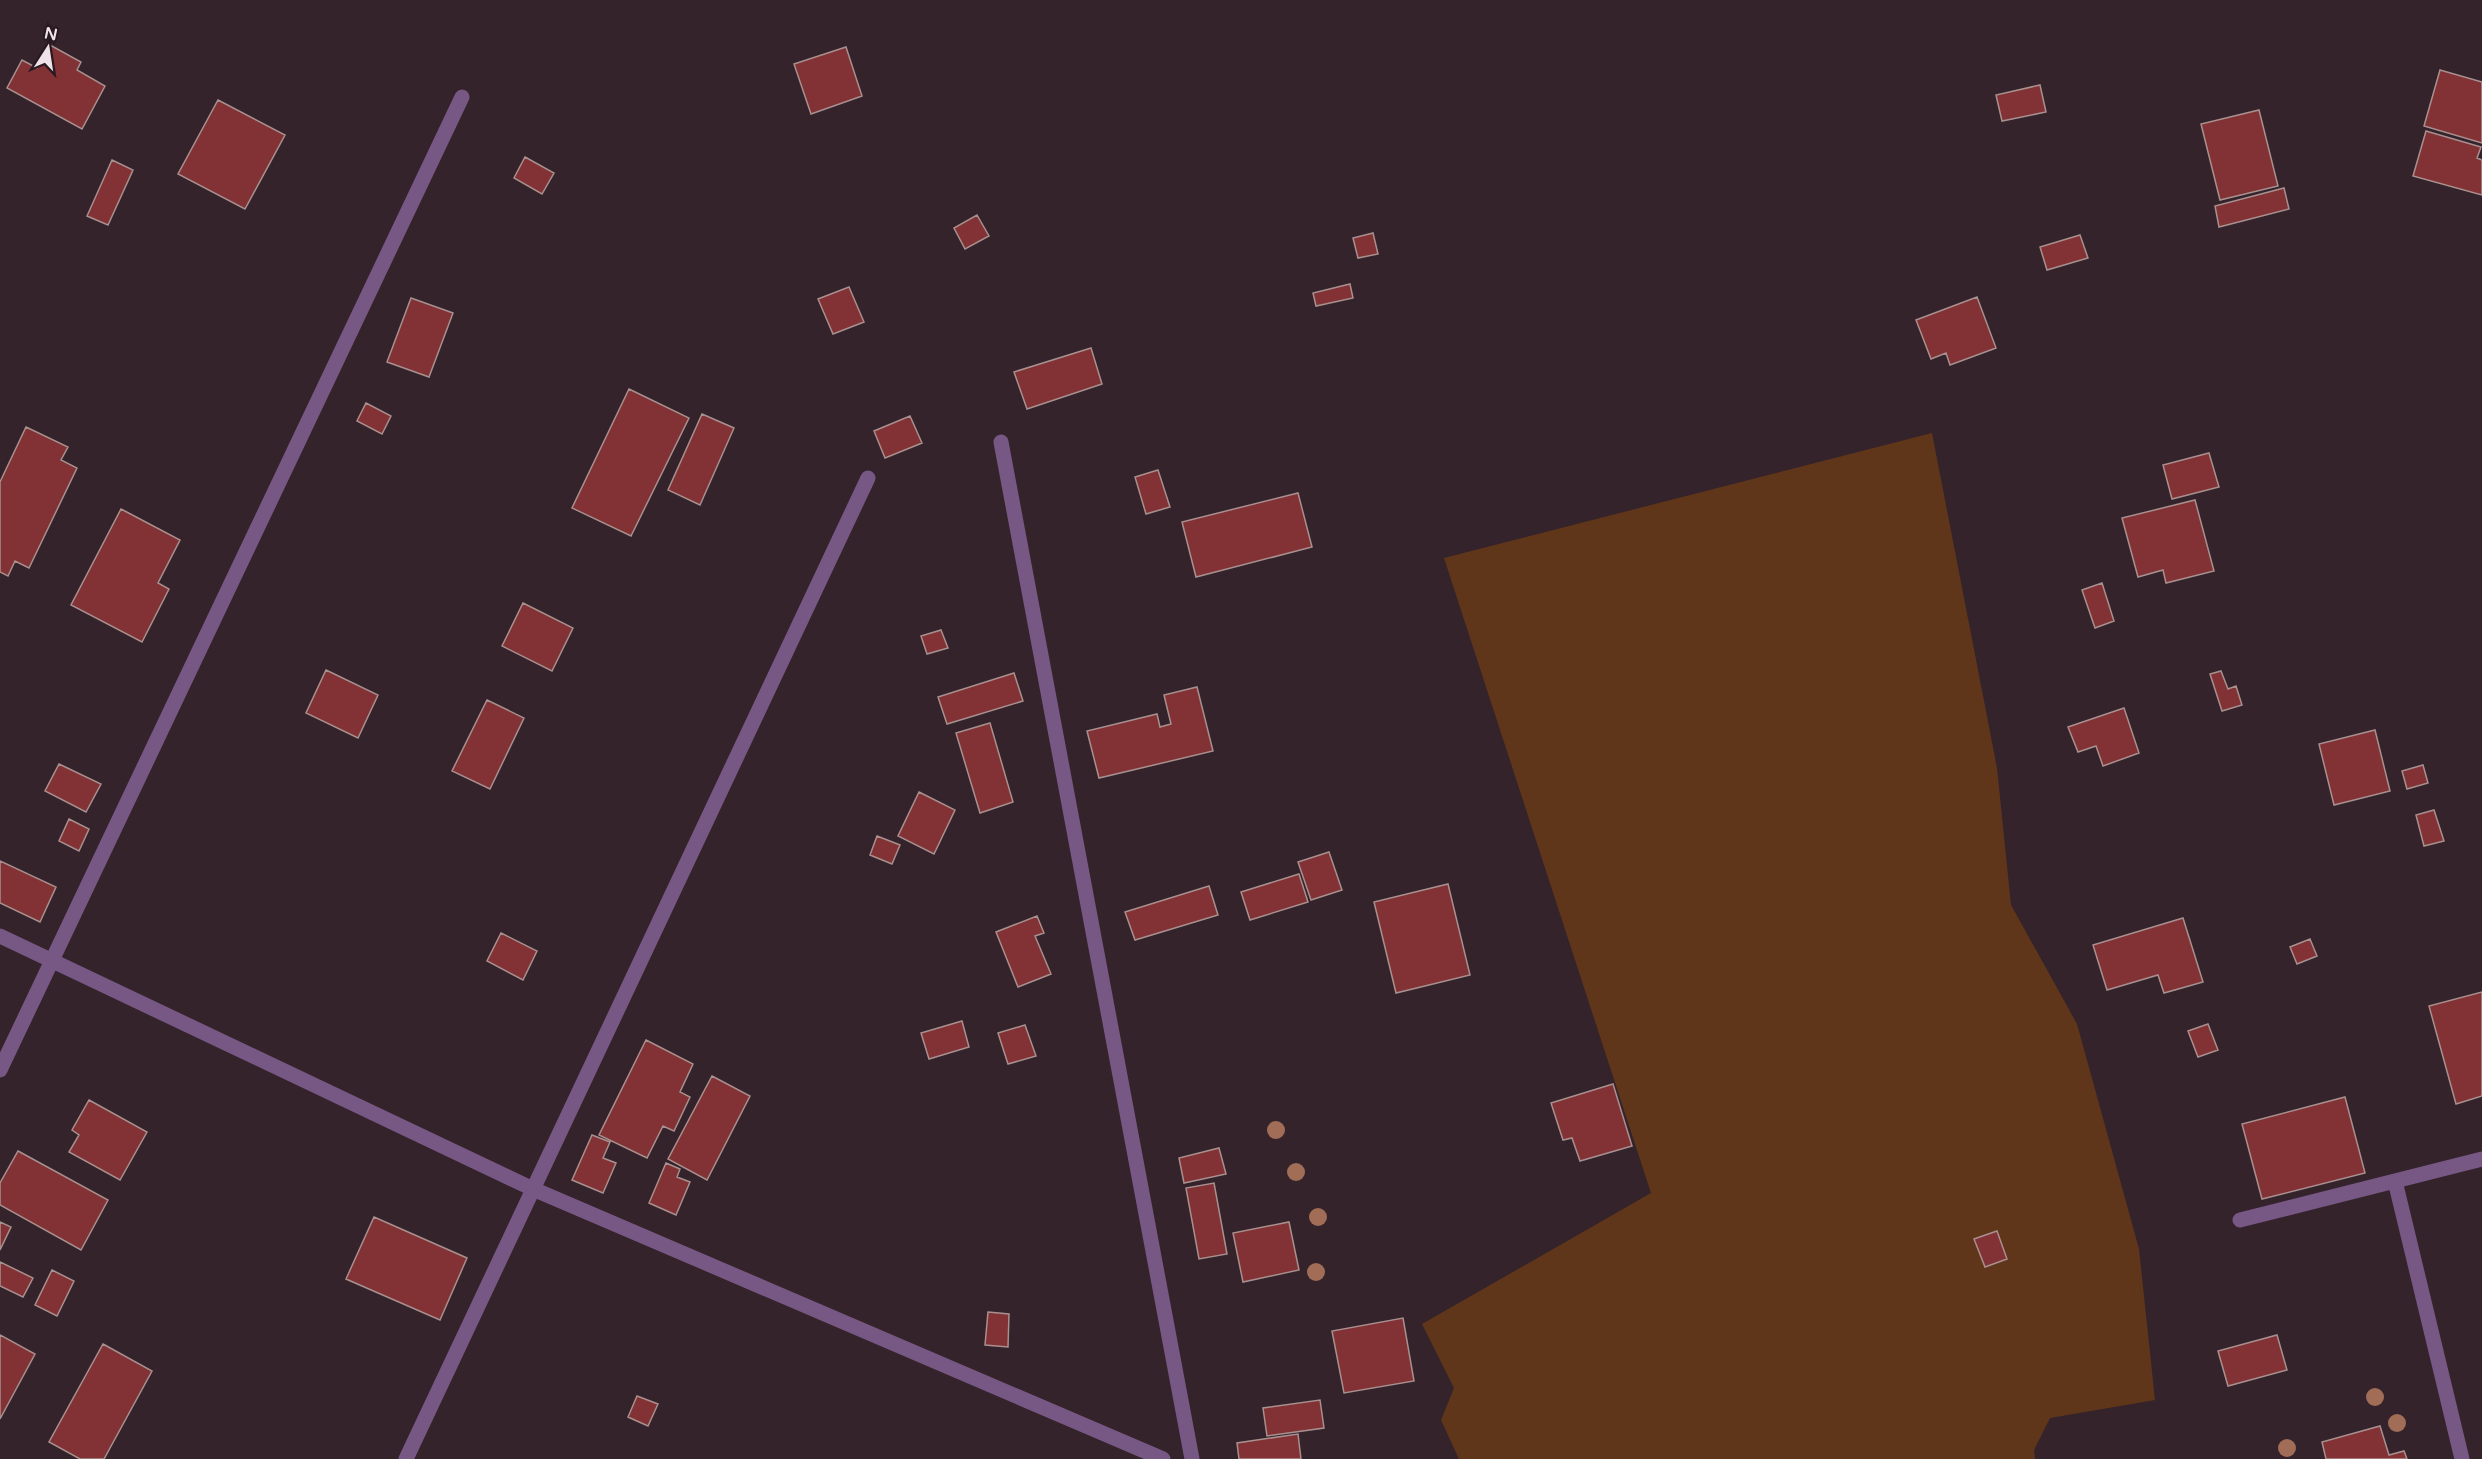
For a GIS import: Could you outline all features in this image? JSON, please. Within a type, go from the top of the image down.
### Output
[{"type":"street","points":[[0,1070],[462,97]]},
{"type":"street","points":[[1001,442],[1192,1459]]},
{"type":"street","points":[[406,1459],[868,478]]},
{"type":"street","points":[[0,936],[533,1189],[1163,1459]]},
{"type":"street","points":[[2240,1220],[2482,1159]]},
{"type":"street","points":[[2394,1181],[2462,1459]]},
{"type":"shaded area","points":[[1932,433],[1997,768],[2011,905],[2077,1024],[2139,1249],[2155,1400],[2050,1418],[2034,1450],[2035,1459],[1459,1459],[1441,1420],[1454,1388],[1422,1324],[1651,1193],[1444,558]]},
{"type":"building","points":[[50,45],[81,62],[77,70],[105,86],[82,129],[7,88],[22,60],[37,68]]},
{"type":"building","points":[[846,47],[862,96],[811,114],[794,64]]},
{"type":"building","points":[[2440,70],[2482,82],[2482,143],[2424,126]]},
{"type":"building","points":[[2040,85],[2046,112],[2002,121],[1996,95]]},
{"type":"building","points":[[218,100],[285,135],[245,209],[178,174]]},
{"type":"building","points":[[2259,110],[2278,186],[2220,200],[2201,124]]},
{"type":"building","points":[[2426,131],[2481,147],[2477,158],[2482,160],[2482,195],[2413,176]]},
{"type":"building","points":[[525,157],[554,173],[542,194],[514,178]]},
{"type":"building","points":[[112,160],[133,170],[108,225],[87,216]]},
{"type":"building","points":[[2284,188],[2289,209],[2219,227],[2215,206]]},
{"type":"building","points":[[977,215],[989,236],[965,249],[954,228]]},
{"type":"building","points":[[1373,233],[1378,254],[1358,258],[1353,238]]},
{"type":"building","points":[[2080,235],[2088,258],[2047,270],[2040,247]]},
{"type":"building","points":[[1350,284],[1353,298],[1316,306],[1313,293]]},
{"type":"building","points":[[849,287],[864,322],[833,334],[818,299]]},
{"type":"building","points":[[1977,297],[1996,348],[1950,365],[1946,353],[1931,359],[1916,320]]},
{"type":"building","points":[[411,298],[453,313],[429,377],[387,362]]},
{"type":"building","points":[[1091,348],[1102,384],[1027,409],[1014,372]]},
{"type":"building","points":[[629,389],[689,418],[631,536],[572,508]]},
{"type":"building","points":[[366,403],[391,416],[382,434],[357,421]]},
{"type":"building","points":[[702,414],[734,428],[700,505],[668,490]]},
{"type":"building","points":[[910,416],[922,443],[885,458],[874,431]]},
{"type":"building","points":[[26,427],[68,447],[61,460],[77,468],[29,568],[15,561],[8,576],[0,572],[0,482]]},
{"type":"building","points":[[2209,453],[2219,487],[2172,499],[2163,465]]},
{"type":"building","points":[[1158,470],[1170,507],[1146,514],[1135,477]]},
{"type":"building","points":[[1298,493],[1312,547],[1196,577],[1182,522]]},
{"type":"building","points":[[2195,500],[2214,571],[2166,583],[2163,570],[2138,577],[2122,518]]},
{"type":"building","points":[[121,509],[180,540],[158,583],[169,589],[142,642],[71,605]]},
{"type":"building","points":[[2102,583],[2114,621],[2095,628],[2082,590]]},
{"type":"building","points":[[523,603],[573,628],[552,671],[502,646]]},
{"type":"building","points":[[941,630],[948,648],[927,654],[921,636]]},
{"type":"building","points":[[326,670],[378,695],[358,738],[306,713]]},
{"type":"building","points":[[2221,671],[2228,689],[2236,686],[2242,705],[2222,711],[2210,674]]},
{"type":"building","points":[[1014,673],[1023,701],[947,724],[938,697]]},
{"type":"building","points":[[1197,687],[1213,751],[1099,778],[1087,731],[1157,714],[1160,727],[1171,724],[1164,695]]},
{"type":"building","points":[[487,700],[524,718],[490,789],[452,771]]},
{"type":"building","points":[[2124,708],[2139,753],[2103,766],[2096,746],[2078,752],[2068,727]]},
{"type":"building","points":[[990,723],[1013,802],[980,813],[956,733]]},
{"type":"building","points":[[2375,730],[2390,791],[2334,805],[2319,744]]},
{"type":"building","points":[[59,764],[101,784],[86,812],[45,791]]},
{"type":"building","points":[[2423,765],[2428,783],[2407,789],[2402,771]]},
{"type":"building","points":[[919,792],[955,810],[934,854],[898,836]]},
{"type":"building","points":[[2434,810],[2444,841],[2424,846],[2416,815]]},
{"type":"building","points":[[69,819],[89,829],[79,851],[59,841]]},
{"type":"building","points":[[877,836],[900,845],[892,864],[870,855]]},
{"type":"building","points":[[1329,852],[1342,890],[1311,900],[1298,862]]},
{"type":"building","points":[[0,861],[56,887],[40,922],[0,903]]},
{"type":"building","points":[[1299,874],[1308,902],[1250,920],[1241,892]]},
{"type":"building","points":[[1448,884],[1470,975],[1396,993],[1374,902]]},
{"type":"building","points":[[1209,886],[1218,915],[1135,940],[1125,912]]},
{"type":"building","points":[[1037,916],[1044,933],[1035,936],[1051,974],[1018,987],[996,932]]},
{"type":"building","points":[[2183,918],[2203,982],[2164,993],[2158,975],[2107,990],[2093,945]]},
{"type":"building","points":[[501,933],[537,951],[523,980],[487,961]]},
{"type":"building","points":[[2310,939],[2317,956],[2297,964],[2290,947]]},
{"type":"building","points":[[2482,992],[2482,1096],[2456,1104],[2429,1006]]},
{"type":"building","points":[[962,1021],[969,1047],[929,1059],[921,1033]]},
{"type":"building","points":[[2208,1024],[2218,1050],[2198,1057],[2188,1031]]},
{"type":"building","points":[[1025,1025],[1036,1056],[1008,1064],[998,1033]]},
{"type":"building","points":[[646,1040],[693,1064],[680,1092],[690,1097],[674,1131],[663,1126],[647,1158],[599,1135]]},
{"type":"building","points":[[712,1076],[750,1096],[707,1180],[668,1159]]},
{"type":"building","points":[[1613,1084],[1632,1146],[1580,1161],[1572,1138],[1563,1140],[1551,1103]]},
{"type":"building","points":[[2345,1097],[2365,1173],[2262,1199],[2242,1124]]},
{"type":"building","points":[[89,1100],[147,1132],[120,1180],[69,1152],[79,1135],[72,1130]]},
{"type":"building","points":[[592,1135],[610,1142],[603,1158],[616,1163],[603,1193],[572,1180]]},
{"type":"building","points":[[1219,1148],[1226,1174],[1184,1183],[1179,1158]]},
{"type":"building","points":[[18,1151],[108,1200],[81,1250],[0,1205],[0,1183]]},
{"type":"building","points":[[666,1163],[680,1169],[677,1177],[690,1182],[676,1215],[649,1203]]},
{"type":"building","points":[[1214,1183],[1227,1254],[1199,1259],[1186,1188]]},
{"type":"building","points":[[374,1217],[467,1258],[440,1320],[346,1279]]},
{"type":"building","points":[[0,1222],[11,1227],[0,1250]]},
{"type":"building","points":[[1289,1222],[1299,1270],[1243,1282],[1233,1233]]},
{"type":"building","points":[[1997,1231],[2007,1259],[1985,1267],[1974,1239]]},
{"type":"building","points":[[0,1262],[33,1278],[23,1297],[0,1286]]},
{"type":"building","points":[[52,1270],[74,1281],[57,1316],[35,1305]]},
{"type":"building","points":[[988,1312],[1009,1314],[1008,1347],[985,1345]]},
{"type":"building","points":[[1403,1318],[1414,1381],[1344,1393],[1332,1331]]},
{"type":"building","points":[[0,1335],[35,1354],[0,1419]]},
{"type":"building","points":[[2277,1335],[2287,1370],[2228,1386],[2218,1351]]},
{"type":"building","points":[[103,1344],[152,1371],[104,1459],[80,1459],[49,1442]]},
{"type":"building","points":[[637,1396],[658,1404],[648,1426],[628,1417]]},
{"type":"building","points":[[1320,1400],[1324,1428],[1267,1436],[1263,1408]]},
{"type":"building","points":[[2380,1426],[2389,1455],[2404,1451],[2407,1459],[2326,1459],[2322,1442]]},
{"type":"building","points":[[1298,1434],[1301,1459],[1239,1459],[1237,1443]]}]
